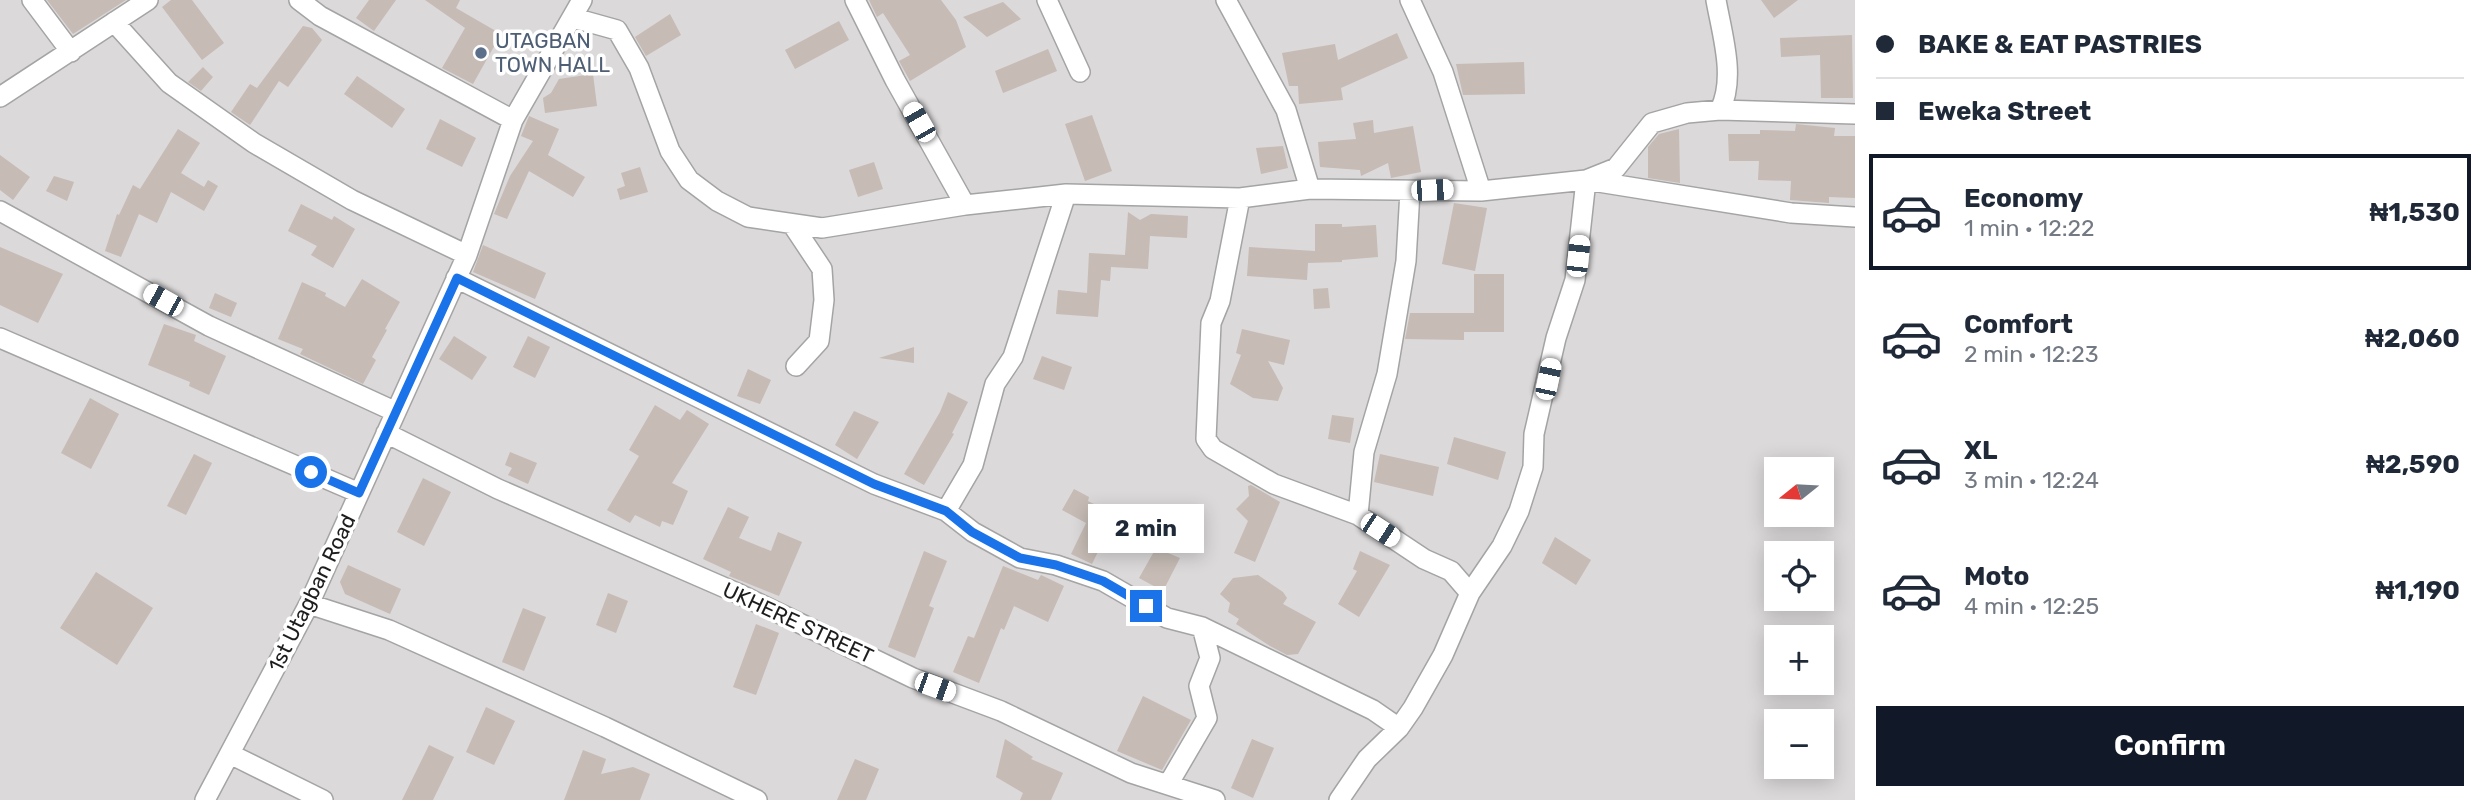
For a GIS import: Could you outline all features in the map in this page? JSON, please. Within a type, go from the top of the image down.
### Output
[{"type":"street","points":[[32,0],[71,52]]},
{"type":"street","points":[[0,97],[148,0]]},
{"type":"street","points":[[299,0],[320,16],[513,120]]},
{"type":"street","points":[[855,0],[895,80],[965,205]]},
{"type":"street","points":[[1047,0],[1080,72]]},
{"type":"street","points":[[1226,0],[1286,110],[1310,189]]},
{"type":"street","points":[[1430,0],[1413,8],[1443,72],[1481,191]]},
{"type":"street","points":[[1717,0],[1727,65],[1726,96],[1720,110]]},
{"type":"street","points":[[578,9],[617,30],[639,68],[670,151],[689,180],[717,201],[748,217],[822,228],[965,205],[1066,194],[1240,198],[1310,189],[1481,191],[1586,180],[1791,213],[1855,217]]},
{"type":"street","name":"1st Utagban Road","points":[[205,800],[232,755],[309,604],[457,278],[513,120],[578,9]]},
{"type":"street","points":[[114,22],[169,83],[254,143],[352,200],[467,255]]},
{"type":"street","points":[[1586,180],[1616,168],[1652,123],[1687,113],[1720,110],[1855,114]]},
{"type":"street","points":[[1339,800],[1367,759],[1399,728],[1443,655],[1470,593],[1507,535],[1533,467],[1534,434],[1556,338],[1575,280],[1586,180]]},
{"type":"street","points":[[1357,515],[1364,452],[1387,374],[1406,261],[1410,191]]},
{"type":"street","points":[[946,511],[972,465],[995,384],[1013,357],[1066,194]]},
{"type":"street","points":[[1240,198],[1220,301],[1211,323],[1206,439],[1213,449],[1274,484],[1357,515],[1424,559],[1451,571],[1470,593]]},
{"type":"street","points":[[0,211],[209,326],[396,412]]},
{"type":"street","points":[[792,223],[822,269],[824,300],[819,341],[796,366]]},
{"type":"street","points":[[457,278],[874,484],[946,511],[972,532],[1020,558],[1056,565],[1103,581],[1167,618],[1202,627],[1373,710],[1399,728]]},
{"type":"street","points":[[0,338],[359,493]]},
{"type":"street","name":"UKHERE STREET","points":[[386,433],[498,489],[737,593],[913,678],[1001,711],[1131,773],[1169,783],[1215,800]]},
{"type":"street","points":[[309,604],[389,630],[605,727],[757,800]]},
{"type":"street","points":[[1169,783],[1207,719],[1199,687],[1210,658],[1202,627]]},
{"type":"street","points":[[232,755],[323,800]]},
{"type":"shaded area","points":[[0,0],[1855,0],[1855,800],[0,800]]},
{"type":"building","points":[[47,0],[126,0],[73,34]]},
{"type":"building","points":[[171,0],[192,0],[224,43],[202,60],[162,7]]},
{"type":"building","points":[[369,0],[396,0],[374,31],[356,18]]},
{"type":"building","points":[[425,0],[460,0],[456,8],[501,34],[473,84],[442,68],[465,28]]},
{"type":"building","points":[[869,0],[941,0],[956,20],[966,47],[910,81],[899,61],[910,55],[883,13],[877,17]]},
{"type":"building","points":[[1761,0],[1798,0],[1774,18]]},
{"type":"building","points":[[1003,2],[1021,19],[987,37],[963,17]]},
{"type":"building","points":[[670,14],[681,35],[646,56],[635,37]]},
{"type":"building","points":[[839,21],[849,40],[795,69],[785,50]]},
{"type":"building","points":[[303,26],[312,28],[322,40],[288,87],[279,81],[250,125],[231,112],[250,84],[257,88]]},
{"type":"building","points":[[1397,33],[1408,58],[1341,88],[1343,100],[1299,104],[1298,86],[1289,86],[1282,53],[1335,44],[1338,60]]},
{"type":"building","points":[[1852,35],[1853,98],[1821,98],[1820,55],[1781,57],[1780,38]]},
{"type":"building","points":[[1048,49],[1057,71],[1003,93],[995,71]]},
{"type":"building","points":[[1524,62],[1525,94],[1463,95],[1456,64]]},
{"type":"building","points":[[203,67],[213,77],[201,91],[188,82]]},
{"type":"building","points":[[593,74],[597,106],[545,113],[543,98],[551,93],[559,79]]},
{"type":"building","points":[[357,76],[405,109],[392,128],[344,94]]},
{"type":"building","points":[[1092,115],[1112,171],[1085,181],[1065,124]]},
{"type":"building","points":[[529,116],[559,129],[548,155],[585,177],[573,197],[529,171],[507,219],[494,214],[510,176],[533,141],[521,136]]},
{"type":"building","points":[[440,119],[476,138],[462,167],[426,149]]},
{"type":"building","points":[[1373,120],[1374,133],[1413,126],[1421,172],[1391,178],[1388,163],[1361,176],[1360,170],[1320,167],[1318,142],[1356,139],[1353,123]]},
{"type":"building","points":[[1796,124],[1835,128],[1834,136],[1855,136],[1855,198],[1829,197],[1829,203],[1790,200],[1791,181],[1758,180],[1759,161],[1729,161],[1728,134],[1760,134],[1760,130],[1795,131]]},
{"type":"building","points":[[178,129],[200,143],[181,173],[204,187],[208,180],[218,186],[204,211],[171,192],[157,223],[139,214],[121,257],[105,251],[117,214],[119,215],[133,185],[140,189]]},
{"type":"building","points":[[1679,129],[1680,183],[1648,178],[1648,147],[1659,134]]},
{"type":"building","points":[[1283,146],[1288,168],[1261,174],[1256,148]]},
{"type":"building","points":[[0,155],[30,177],[13,200],[0,190]]},
{"type":"building","points":[[874,162],[883,189],[858,197],[849,170]]},
{"type":"building","points":[[640,167],[648,192],[620,200],[617,189],[625,186],[621,173]]},
{"type":"building","points":[[54,176],[74,182],[67,201],[46,191]]},
{"type":"building","points":[[1454,203],[1487,208],[1475,271],[1442,264]]},
{"type":"building","points":[[301,204],[332,220],[334,216],[355,229],[333,268],[311,255],[317,246],[288,231]]},
{"type":"building","points":[[1128,212],[1140,220],[1151,214],[1188,216],[1187,238],[1150,236],[1148,269],[1111,267],[1110,281],[1101,280],[1098,317],[1056,314],[1058,290],[1087,293],[1089,253],[1125,255]]},
{"type":"building","points":[[1315,224],[1342,224],[1342,227],[1376,225],[1378,257],[1308,263],[1307,280],[1247,276],[1249,247],[1315,251]]},
{"type":"building","points":[[483,245],[546,273],[535,299],[473,272]]},
{"type":"building","points":[[0,247],[63,274],[38,323],[0,305]]},
{"type":"building","points":[[1474,274],[1504,274],[1504,332],[1464,332],[1464,340],[1405,339],[1410,313],[1474,313]]},
{"type":"building","points":[[362,279],[400,302],[372,357],[376,360],[363,384],[300,354],[303,349],[278,339],[302,282],[326,293],[325,296],[345,307]]},
{"type":"building","points":[[1328,288],[1330,308],[1314,309],[1313,289]]},
{"type":"building","points":[[215,293],[237,303],[231,317],[209,308]]},
{"type":"building","points":[[164,324],[196,335],[194,341],[226,356],[209,395],[189,386],[190,382],[148,365]]},
{"type":"building","points":[[1242,329],[1290,340],[1284,365],[1268,361],[1283,388],[1278,401],[1253,398],[1230,384],[1241,355],[1236,353]]},
{"type":"building","points":[[454,336],[487,357],[472,380],[439,359]]},
{"type":"building","points":[[528,336],[550,347],[535,378],[513,367]]},
{"type":"building","points":[[914,347],[914,363],[879,358]]},
{"type":"building","points":[[1042,356],[1072,367],[1064,390],[1033,379]]},
{"type":"building","points":[[748,369],[771,380],[760,404],[737,396]]},
{"type":"building","points":[[948,392],[968,402],[952,433],[954,434],[924,485],[904,474],[940,412]]},
{"type":"building","points":[[90,398],[119,414],[91,469],[61,453]]},
{"type":"building","points":[[655,405],[680,420],[687,410],[709,424],[672,483],[688,491],[673,525],[662,521],[660,527],[635,515],[630,523],[607,510],[639,456],[629,450]]},
{"type":"building","points":[[854,411],[879,422],[857,459],[835,445]]},
{"type":"building","points":[[1332,415],[1354,418],[1350,443],[1328,439]]},
{"type":"building","points":[[1454,437],[1506,452],[1498,480],[1447,464]]},
{"type":"building","points":[[510,452],[537,463],[528,484],[508,475],[512,468],[505,465]]},
{"type":"building","points":[[194,454],[212,463],[186,515],[167,506]]},
{"type":"building","points":[[1380,454],[1439,467],[1433,496],[1374,482]]},
{"type":"building","points":[[423,478],[451,492],[424,546],[397,532]]},
{"type":"building","points":[[1251,485],[1280,502],[1255,562],[1234,553],[1248,521],[1236,509],[1249,496],[1248,486]]},
{"type":"building","points":[[1074,489],[1089,497],[1088,501],[1116,515],[1092,564],[1071,554],[1086,523],[1062,510]]},
{"type":"building","points":[[728,507],[749,517],[739,538],[771,551],[778,532],[802,542],[779,596],[729,576],[731,572],[703,559]]},
{"type":"building","points":[[1555,537],[1591,560],[1576,585],[1542,563]]},
{"type":"building","points":[[1156,548],[1180,558],[1163,591],[1139,578]]},
{"type":"building","points":[[924,551],[947,561],[929,606],[934,608],[915,658],[888,647]]},
{"type":"building","points":[[1360,551],[1390,565],[1359,617],[1338,604],[1357,571],[1353,569]]},
{"type":"building","points":[[348,565],[401,589],[390,614],[345,594],[340,582]]},
{"type":"building","points":[[1003,566],[1038,580],[1041,575],[1064,586],[1048,622],[1014,606],[1004,630],[1001,628],[979,683],[953,672],[968,636],[974,638]]},
{"type":"building","points":[[96,572],[153,608],[117,665],[60,628]]},
{"type":"building","points":[[1258,575],[1283,592],[1287,598],[1283,604],[1316,622],[1298,654],[1287,655],[1270,646],[1236,624],[1239,619],[1228,612],[1230,603],[1220,594],[1233,578]]},
{"type":"building","points":[[608,593],[628,601],[616,633],[596,625]]},
{"type":"building","points":[[523,608],[546,617],[524,671],[502,662]]},
{"type":"building","points":[[756,624],[779,633],[756,695],[733,687]]},
{"type":"building","points":[[1143,696],[1191,720],[1162,770],[1117,751]]},
{"type":"building","points":[[486,707],[515,721],[494,765],[466,752]]},
{"type":"building","points":[[1005,739],[1033,757],[1031,759],[1063,773],[1051,800],[1020,800],[1023,793],[996,777]]},
{"type":"building","points":[[1252,739],[1274,748],[1253,798],[1231,788]]},
{"type":"building","points":[[429,745],[454,757],[433,800],[402,800]]},
{"type":"building","points":[[583,750],[606,759],[601,774],[633,767],[650,774],[640,800],[564,800]]},
{"type":"building","points":[[855,759],[879,769],[866,800],[837,800]]},
{"type":"place","name":"UTAGBAN TOWN HALL","points":[[481,53]]},
{"type":"route","points":[[311,472],[359,493],[457,278],[619,359],[729,410],[755,427],[874,484],[946,511],[972,532],[1020,558],[1056,565],[1103,581],[1146,606]]}]
